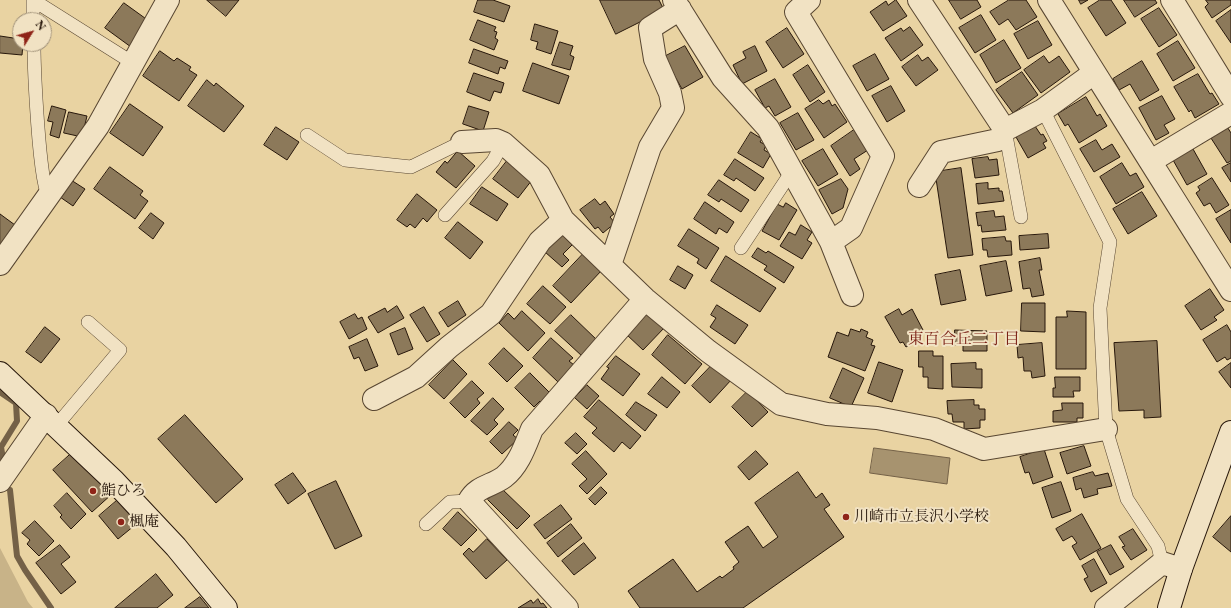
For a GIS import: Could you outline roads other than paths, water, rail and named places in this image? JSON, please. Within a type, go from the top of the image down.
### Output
[{"type":"street","points":[[0,264],[98,126],[168,0]]},
{"type":"street","points":[[809,0],[796,12],[883,156],[851,228],[831,242]]},
{"type":"street","points":[[919,0],[1005,130]]},
{"type":"street","points":[[1049,0],[1231,290]]},
{"type":"street","points":[[1172,0],[1231,96]]},
{"type":"street","points":[[610,265],[650,147],[673,108],[670,93],[655,59],[650,28],[677,5],[723,78],[768,128],[831,242],[852,295]]},
{"type":"street","points":[[920,186],[941,152],[998,140],[1005,130],[1043,110],[1094,73]]},
{"type":"street","points":[[1151,161],[1231,113]]},
{"type":"street","points":[[462,142],[496,140],[503,143],[539,174],[564,220],[645,299],[708,351],[781,404],[827,414],[877,418],[934,429],[984,449],[1106,429]]},
{"type":"street","points":[[374,399],[416,377],[449,347],[491,314],[540,240],[564,220]]},
{"type":"street","points":[[567,608],[469,501],[474,493],[504,476],[522,455],[532,429],[645,299]]},
{"type":"street","points":[[0,373],[114,481],[171,541],[226,608]]},
{"type":"street","points":[[0,481],[51,420]]},
{"type":"street","points":[[1169,608],[1172,566],[1231,432]]},
{"type":"street","points":[[1106,608],[1172,566]]},
{"type":"lane","points":[[33,0],[33,12]]},
{"type":"lane","points":[[33,0],[133,63]]},
{"type":"lane","points":[[35,52],[42,171],[45,193],[49,197]]},
{"type":"lane","points":[[1043,110],[1110,242],[1100,308],[1106,429],[1127,498],[1172,566]]},
{"type":"lane","points":[[1005,130],[1020,217]]},
{"type":"lane","points":[[308,135],[345,160],[411,167],[462,142]]},
{"type":"lane","points":[[445,215],[493,161],[503,143]]},
{"type":"lane","points":[[741,248],[792,170]]},
{"type":"lane","points":[[51,420],[120,350],[88,322]]},
{"type":"lane","points":[[426,524],[450,502],[469,501]]},
{"type":"waterway","points":[[0,392],[16,403],[17,421],[1,447],[3,459]]},
{"type":"waterway","points":[[10,490],[17,556],[51,608]]},
{"type":"place","name":"鮨ひろ","points":[[93,491]]},
{"type":"place","name":"川崎市立長沢小学校","points":[[846,517]]},
{"type":"place","name":"楓庵","points":[[121,522]]},
{"type":"district","name":"東百合丘二丁目","points":[[964,340]]}]
